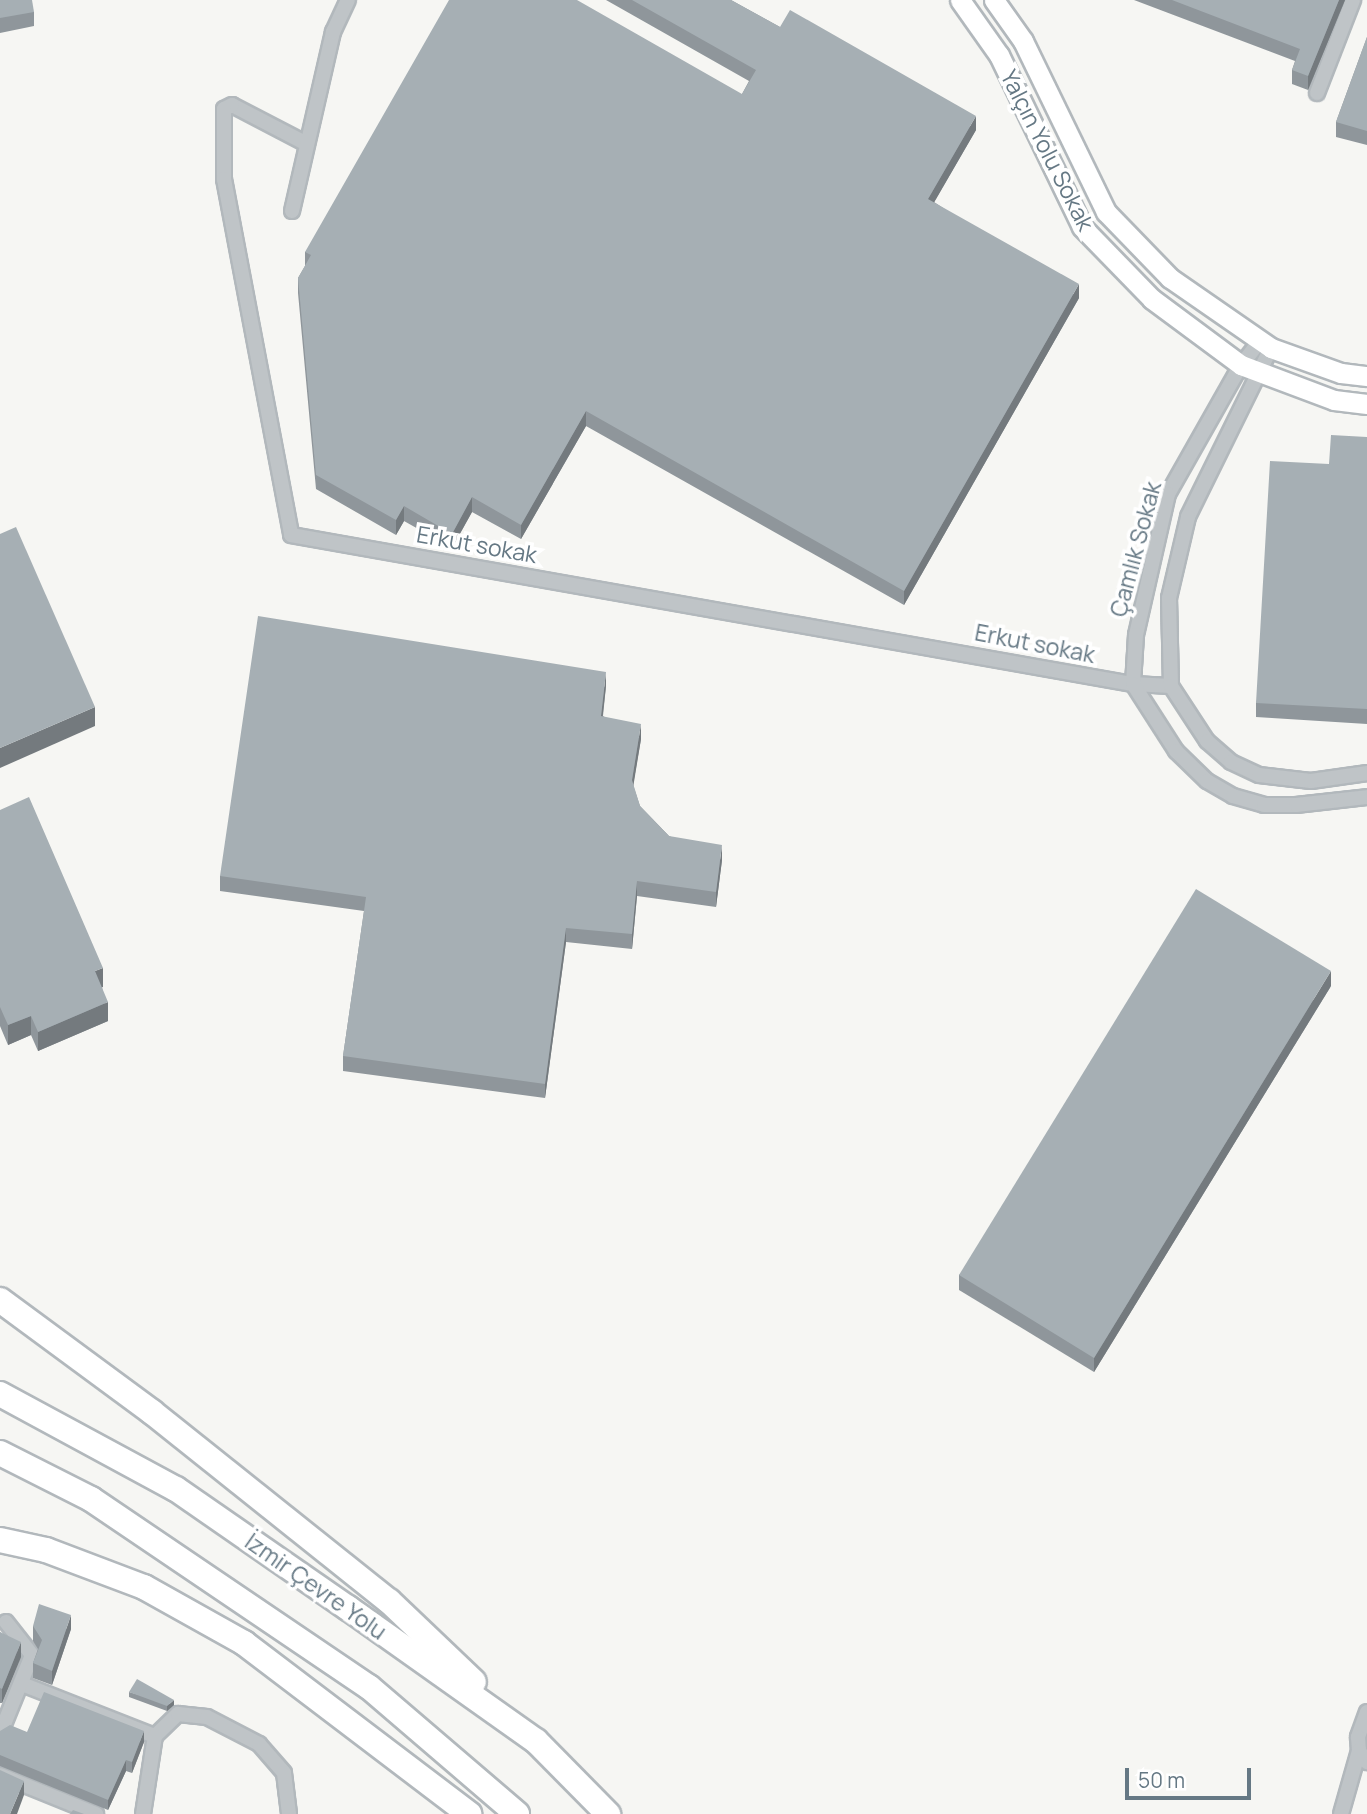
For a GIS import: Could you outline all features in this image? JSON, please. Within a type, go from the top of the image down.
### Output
[{"type":"highway","points":[[0,1300],[152,1412],[389,1601],[536,1741]]},
{"type":"highway","name":"İzmir Çevre Yolu","points":[[0,1394],[176,1489],[536,1741],[608,1814]]},
{"type":"highway","points":[[0,1453],[91,1499],[369,1687],[516,1814]]},
{"type":"highway","points":[[0,1540],[46,1550],[144,1587],[244,1643],[469,1814]]},
{"type":"street","points":[[292,211],[305,143],[333,32],[348,0]]},
{"type":"street","name":"Yalçın Yolu Sokak","points":[[960,0],[999,55],[1082,227],[1152,299],[1250,368],[1334,400],[1367,404]]},
{"type":"street","name":"Yalçın Yolu Sokak","points":[[994,0],[1023,41],[1106,212],[1170,278],[1266,344],[1341,373],[1367,376]]},
{"type":"street","points":[[1317,93],[1353,0]]},
{"type":"street","name":"Erkut sokak","points":[[305,143],[232,106],[224,109],[224,178],[291,535],[1133,684],[1171,686]]},
{"type":"street","name":"Çamlık Sokak","points":[[1133,684],[1136,635],[1168,495],[1266,344]]},
{"type":"street","name":"Çamlık Sokak","points":[[1171,686],[1169,598],[1188,517],[1250,368]]},
{"type":"street","points":[[1133,684],[1176,751],[1207,781],[1233,796],[1285,805],[1367,797]]},
{"type":"street","points":[[1171,686],[1207,741],[1231,762],[1259,775],[1311,781],[1367,773]]},
{"type":"street","points":[[0,1734],[32,1655],[6,1622]]},
{"type":"street","points":[[22,1684],[155,1736]]},
{"type":"street","points":[[1341,1814],[1363,1756],[1358,1737],[1367,1712]]},
{"type":"street","points":[[142,1814],[155,1736],[178,1714],[207,1717],[259,1744],[284,1773],[289,1814]]},
{"type":"street","points":[[0,1775],[96,1814]]},
{"type":"building","points":[[0,0],[32,0],[34,12],[0,18]]},
{"type":"building","points":[[449,0],[577,0],[742,94],[756,70],[632,0],[731,0],[780,27],[790,10],[976,116],[928,199],[1079,284],[904,591],[586,411],[521,525],[472,497],[452,534],[404,506],[396,520],[316,475],[298,278],[311,255],[305,252]]},
{"type":"building","points":[[1172,0],[1339,0],[1308,76],[1292,70],[1300,49]]},
{"type":"building","points":[[1367,37],[1367,131],[1336,122]]},
{"type":"building","points":[[1331,435],[1367,437],[1367,709],[1256,703],[1270,461],[1329,464]]},
{"type":"building","points":[[16,527],[95,707],[0,748],[0,534]]},
{"type":"building","points":[[258,616],[606,672],[601,716],[641,724],[632,780],[640,806],[669,836],[722,845],[716,892],[637,881],[632,934],[566,928],[545,1084],[343,1056],[366,897],[220,876]]},
{"type":"building","points":[[29,797],[103,968],[95,971],[108,1002],[38,1032],[31,1016],[8,1025],[0,1007],[0,810]]},
{"type":"building","points":[[1196,889],[1331,971],[1094,1358],[959,1275]]},
{"type":"building","points":[[39,1604],[71,1615],[52,1671],[33,1663],[42,1640],[33,1626]]},
{"type":"building","points":[[0,1632],[21,1642],[2,1689],[0,1688]]},
{"type":"building","points":[[137,1679],[174,1700],[167,1706],[129,1692]]},
{"type":"building","points":[[44,1692],[144,1731],[132,1762],[126,1760],[108,1800],[0,1755],[0,1731],[10,1725],[27,1732]]},
{"type":"building","points":[[0,1770],[24,1781],[10,1814],[0,1814]]}]
